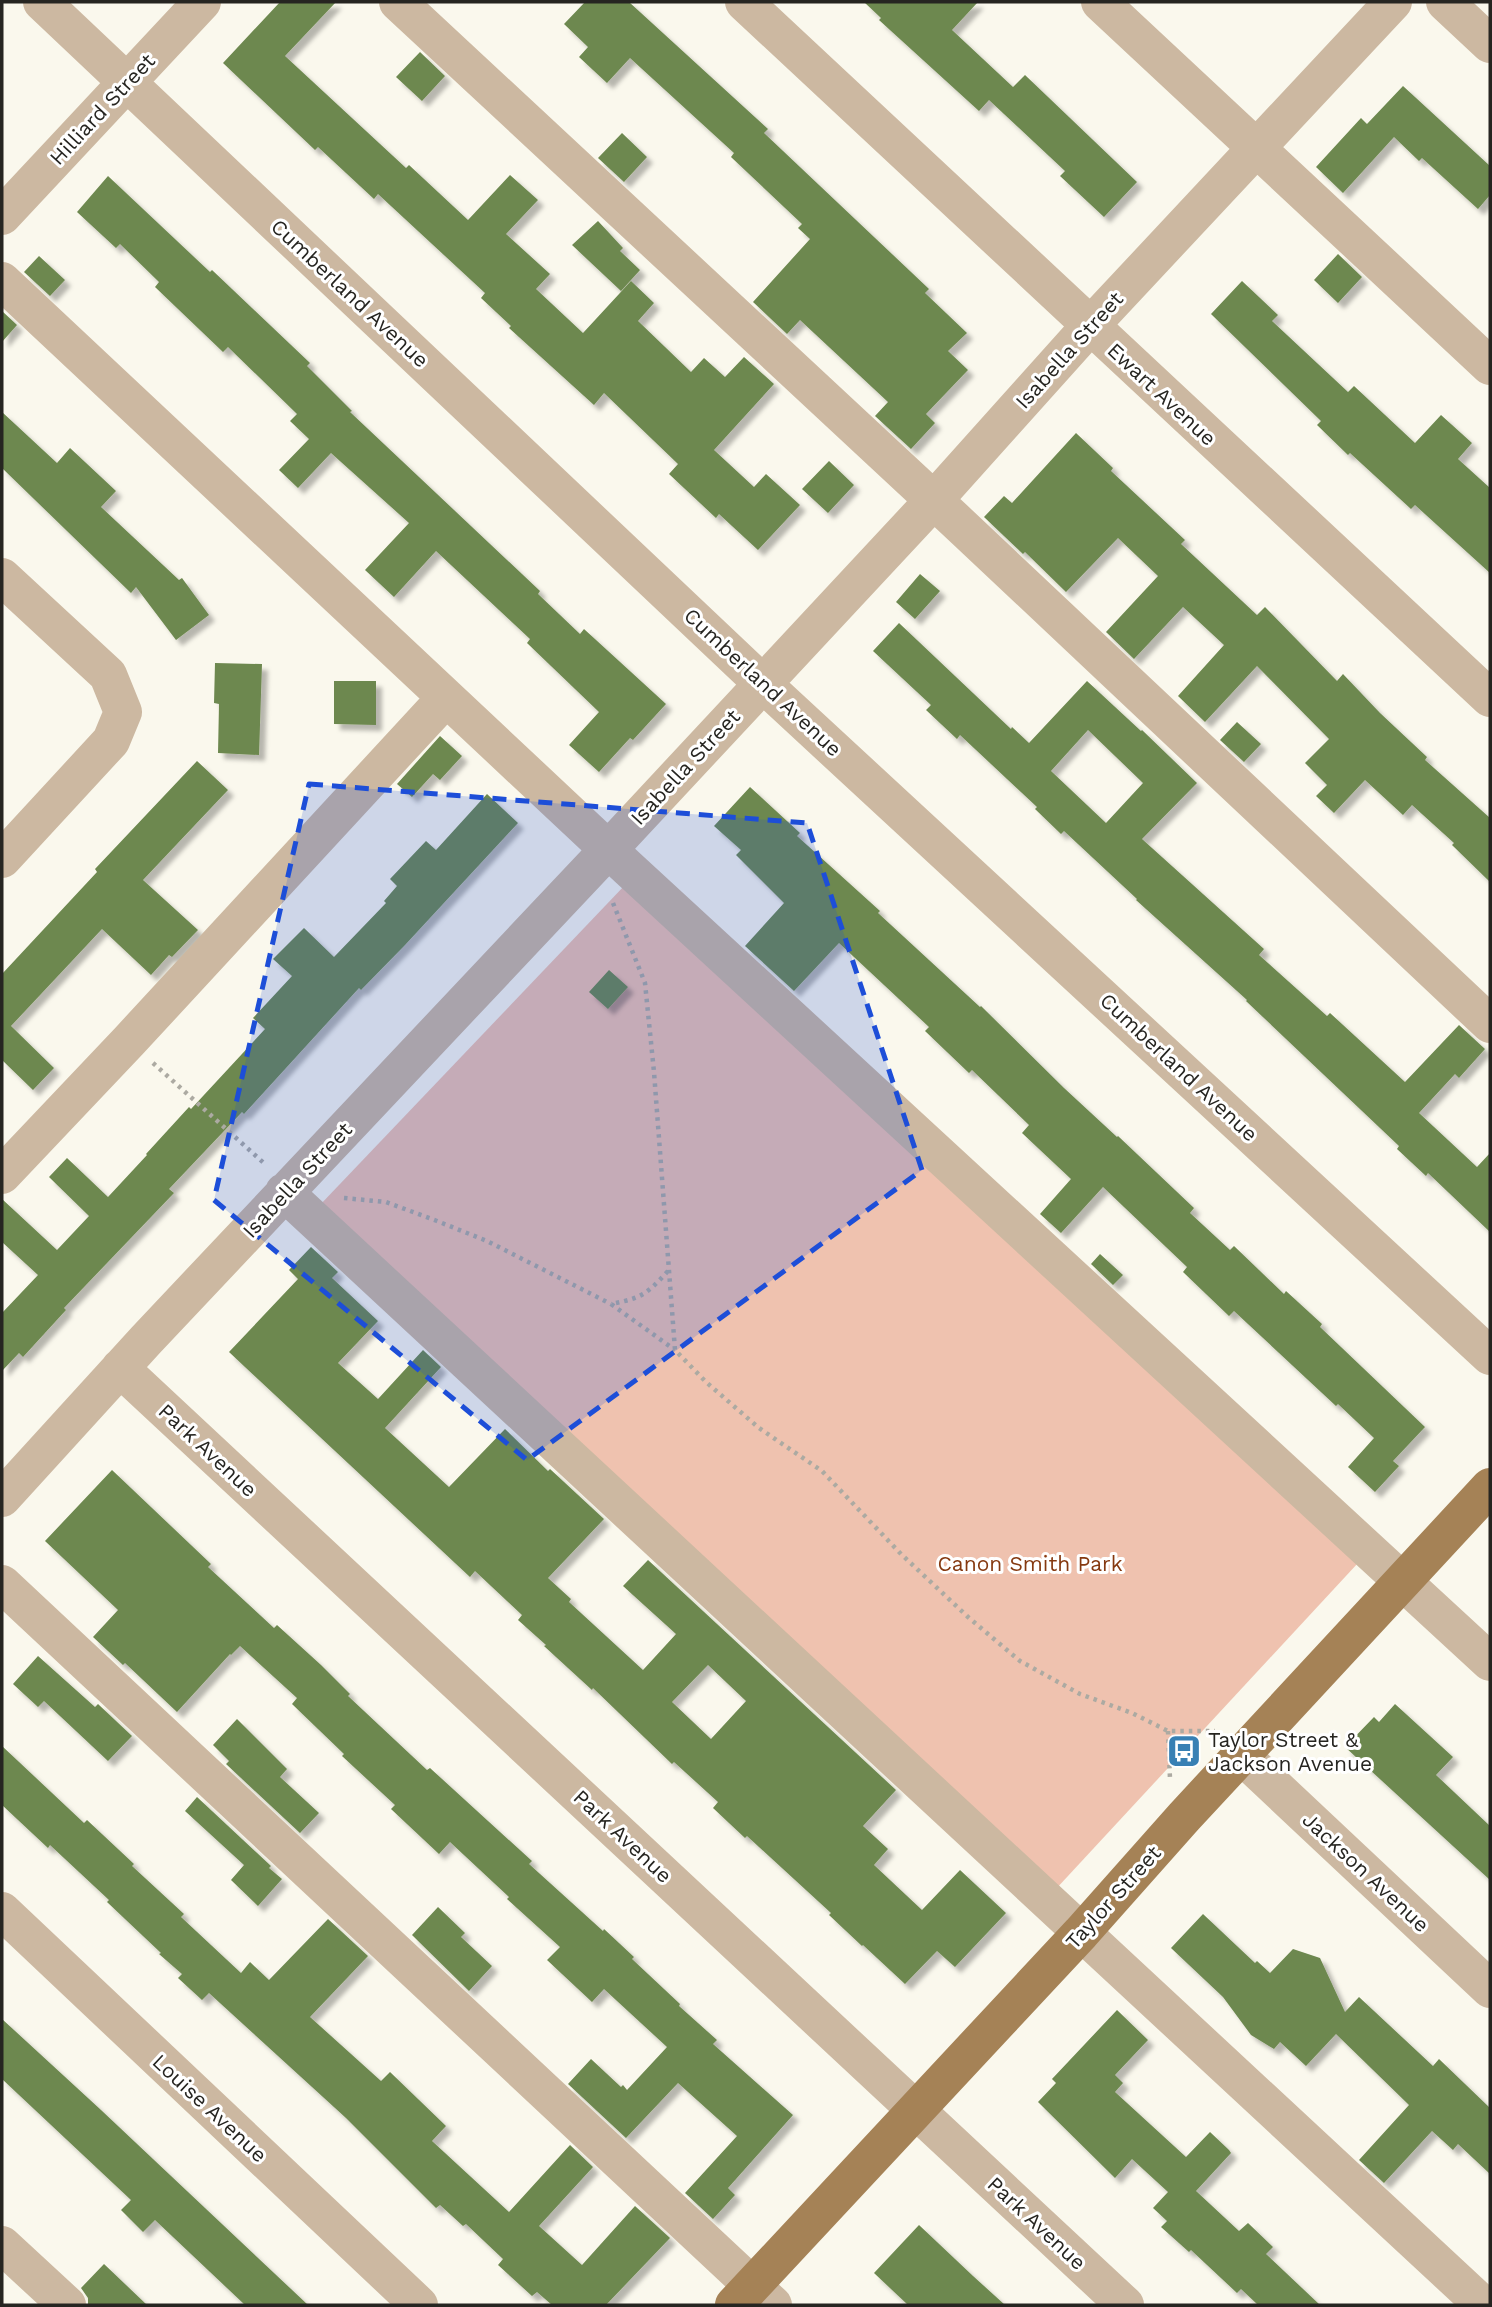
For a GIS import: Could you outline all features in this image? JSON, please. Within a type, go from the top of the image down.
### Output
[{"type":"main road","name":"Taylor Street","points":[[753,2299],[916,2109],[1490,1487]]},
{"type":"street","name":"Cumberland Avenue","points":[[41,2],[762,683],[1490,1356]]},
{"type":"street","name":"Hilliard Street","points":[[2,216],[202,2]]},
{"type":"street","points":[[398,2],[934,500],[1490,1024]]},
{"type":"street","name":"Ewart Avenue","points":[[744,2],[1490,698]]},
{"type":"street","points":[[1100,2],[1490,366]]},
{"type":"street","name":"Isabella Street","points":[[2,1497],[285,1190],[618,859],[762,683],[1393,2]]},
{"type":"street","points":[[1445,2],[1490,44]]},
{"type":"street","points":[[2,281],[445,699],[1490,1662]]},
{"type":"street","points":[[2,577],[108,675],[123,712],[111,741],[2,859]]},
{"type":"street","points":[[2,1175],[445,699]]},
{"type":"street","points":[[285,1190],[1483,2305]]},
{"type":"street","name":"Park Avenue","points":[[120,1368],[1125,2305]]},
{"type":"street","points":[[2,1584],[753,2299]]},
{"type":"street","name":"Jackson Avenue","points":[[1242,1756],[1490,1989]]},
{"type":"street","name":"Louise Avenue","points":[[2,1911],[419,2305]]},
{"type":"street","points":[[2,2245],[67,2305]]},
{"type":"path","points":[[618,859],[608,891],[645,983],[675,1350]]},
{"type":"path","points":[[129,1041],[285,1190],[386,1202],[487,1241],[611,1304],[675,1350],[706,1382],[759,1428],[822,1471],[901,1554],[1020,1661],[1080,1694],[1132,1713],[1168,1731],[1213,1733],[1222,1724]]},
{"type":"path","points":[[611,1304],[638,1299],[668,1270]]},
{"type":"path","points":[[1168,1731],[1171,1779]]},
{"type":"highlighted area","points":[[309,784],[807,823],[922,1170],[527,1460],[214,1200]]},
{"type":"green space","name":"Canon Smith Park","points":[[626,884],[1358,1563],[1055,1890],[319,1206]]},
{"type":"building","points":[[280,2],[336,2],[285,56],[406,168],[409,165],[468,220],[510,175],[538,200],[506,234],[550,274],[536,289],[583,333],[631,281],[654,303],[638,321],[691,372],[704,358],[725,377],[744,357],[774,384],[714,450],[754,487],[766,474],[800,505],[758,550],[719,514],[716,518],[669,474],[678,464],[604,393],[594,405],[509,328],[511,326],[481,298],[485,293],[378,194],[374,199],[318,147],[315,150],[223,63]]},
{"type":"building","points":[[585,2],[629,2],[768,129],[764,133],[929,289],[925,293],[967,333],[948,351],[968,370],[926,414],[935,423],[911,449],[875,416],[888,402],[800,320],[787,334],[753,302],[810,239],[798,228],[802,224],[731,157],[734,153],[630,58],[607,83],[579,57],[588,47],[564,24]]},
{"type":"building","points":[[864,2],[978,2],[952,30],[1013,87],[1025,75],[1137,182],[1104,217],[1060,176],[1065,171],[989,100],[979,111],[879,20],[881,18]]},
{"type":"building","points":[[420,52],[445,76],[422,101],[396,77]]},
{"type":"building","points":[[1403,86],[1490,166],[1490,195],[1478,209],[1422,158],[1419,161],[1394,137],[1343,193],[1316,167],[1361,118],[1367,124]]},
{"type":"building","points":[[622,133],[647,157],[624,182],[598,158]]},
{"type":"building","points":[[108,176],[310,363],[307,366],[352,411],[350,412],[540,591],[538,594],[580,634],[584,629],[666,704],[599,772],[569,745],[599,712],[527,643],[530,639],[436,551],[394,597],[365,570],[409,523],[331,453],[298,488],[279,470],[309,439],[290,421],[297,414],[228,347],[223,352],[155,287],[159,282],[120,244],[116,248],[77,212]]},
{"type":"building","points":[[598,221],[623,248],[620,251],[640,270],[621,291],[572,245]]},
{"type":"building","points":[[1338,254],[1362,277],[1338,303],[1314,280]]},
{"type":"building","points":[[39,256],[65,280],[50,296],[24,272]]},
{"type":"building","points":[[1242,281],[1278,315],[1272,321],[1348,392],[1354,386],[1415,443],[1441,415],[1472,443],[1458,459],[1490,488],[1490,573],[1415,505],[1411,509],[1350,453],[1348,455],[1317,425],[1321,421],[1211,314]]},
{"type":"building","points":[[2,311],[17,325],[2,342]]},
{"type":"building","points":[[2,412],[57,463],[70,448],[116,491],[101,507],[179,580],[182,578],[209,615],[176,640],[136,587],[131,593],[2,468]]},
{"type":"building","points":[[1076,433],[1113,468],[1111,471],[1185,540],[1181,544],[1257,615],[1265,607],[1337,681],[1343,674],[1427,757],[1425,760],[1490,818],[1490,882],[1452,845],[1454,843],[1412,805],[1403,815],[1365,780],[1334,813],[1316,796],[1327,785],[1305,763],[1329,739],[1257,666],[1205,722],[1178,696],[1224,645],[1183,607],[1134,659],[1106,632],[1158,576],[1118,538],[1066,592],[984,517],[1004,496],[1012,503]]},
{"type":"building","points":[[829,461],[854,485],[828,513],[802,489]]},
{"type":"building","points":[[920,574],[940,591],[915,619],[896,602]]},
{"type":"building","points":[[899,623],[1029,743],[1087,681],[1197,783],[1142,839],[1264,949],[1259,955],[1327,1016],[1330,1013],[1405,1082],[1459,1025],[1485,1049],[1459,1078],[1455,1074],[1419,1113],[1477,1167],[1490,1153],[1490,1232],[1428,1173],[1426,1176],[1397,1149],[1399,1146],[1247,1000],[1064,831],[1061,834],[1035,809],[1037,807],[960,735],[957,739],[926,710],[931,705],[873,651]],"holes":[[[1088,730],[1143,783],[1106,823],[1051,771]]]},
{"type":"building","points":[[215,663],[262,664],[259,755],[218,753],[219,704],[214,703]]},
{"type":"building","points":[[334,681],[376,681],[376,725],[334,724]]},
{"type":"building","points":[[1237,722],[1261,744],[1244,762],[1220,740]]},
{"type":"building","points":[[440,736],[462,756],[440,780],[433,774],[412,797],[397,784]]},
{"type":"building","points":[[197,761],[228,790],[143,880],[198,930],[151,975],[102,929],[11,1026],[54,1068],[33,1090],[2,1060],[2,974],[97,872],[95,869]]},
{"type":"building","points":[[750,787],[800,833],[797,836],[880,911],[878,913],[981,1006],[1064,1088],[1194,1208],[1190,1213],[1230,1250],[1234,1246],[1284,1294],[1286,1291],[1425,1427],[1393,1461],[1399,1466],[1375,1492],[1348,1467],[1374,1438],[1234,1311],[1229,1316],[1183,1272],[1187,1267],[1103,1187],[1061,1233],[1040,1214],[1071,1179],[1022,1133],[1029,1125],[972,1070],[969,1073],[925,1031],[929,1027],[839,943],[794,991],[745,946],[784,903],[736,855],[741,850],[714,826]]},
{"type":"building","points":[[487,794],[518,823],[405,945],[361,990],[359,988],[244,1114],[242,1112],[169,1189],[174,1193],[64,1308],[66,1310],[23,1357],[19,1353],[2,1371],[2,1313],[38,1275],[2,1242],[2,1199],[57,1250],[89,1216],[49,1177],[67,1158],[108,1197],[189,1107],[191,1109],[265,1029],[253,1018],[292,976],[273,959],[304,928],[334,957],[386,903],[384,901],[397,886],[390,879],[426,841],[436,850]]},
{"type":"building","points":[[609,970],[628,987],[608,1009],[589,992]]},
{"type":"building","points":[[311,1247],[338,1272],[332,1278],[378,1321],[338,1363],[378,1399],[423,1350],[441,1367],[385,1428],[449,1487],[505,1429],[548,1471],[550,1469],[604,1519],[548,1578],[571,1599],[569,1602],[643,1670],[676,1634],[623,1586],[648,1560],[896,1790],[863,1826],[888,1849],[874,1865],[922,1910],[960,1870],[1006,1913],[955,1967],[937,1951],[905,1984],[747,1836],[745,1838],[713,1808],[718,1802],[674,1762],[672,1764],[593,1688],[592,1690],[544,1646],[546,1645],[518,1620],[522,1615],[475,1571],[470,1577],[229,1352],[298,1279],[289,1270]],"holes":[[[708,1665],[746,1701],[711,1739],[672,1702]]]},
{"type":"building","points":[[1100,1254],[1123,1275],[1113,1285],[1091,1264]]},
{"type":"building","points":[[112,1470],[211,1564],[208,1567],[274,1628],[277,1625],[321,1665],[350,1694],[348,1696],[427,1770],[430,1768],[532,1861],[529,1864],[634,1957],[632,1959],[680,2004],[679,2006],[717,2040],[713,2044],[793,2115],[728,2188],[735,2195],[713,2219],[685,2193],[737,2136],[678,2083],[626,2138],[568,2084],[591,2059],[627,2090],[667,2047],[604,1989],[592,2002],[547,1960],[560,1947],[507,1899],[509,1897],[450,1842],[439,1854],[391,1809],[395,1805],[342,1756],[344,1754],[292,1704],[297,1698],[240,1646],[177,1712],[93,1637],[118,1610],[45,1541]]},
{"type":"building","points":[[38,1656],[95,1707],[98,1704],[132,1736],[108,1761],[44,1701],[38,1707],[13,1684]]},
{"type":"building","points":[[1395,1704],[1453,1757],[1436,1775],[1490,1826],[1490,1880],[1345,1747],[1374,1717],[1379,1722]]},
{"type":"building","points":[[237,1719],[287,1769],[280,1777],[319,1813],[300,1833],[226,1764],[229,1761],[213,1745]]},
{"type":"building","points":[[2,1746],[84,1823],[87,1820],[134,1864],[132,1866],[184,1914],[181,1917],[241,1973],[250,1962],[269,1980],[328,1919],[368,1956],[310,2017],[381,2081],[390,2072],[446,2126],[432,2141],[509,2212],[570,2145],[593,2167],[539,2226],[582,2265],[635,2206],[670,2238],[606,2305],[552,2305],[537,2292],[532,2296],[498,2265],[503,2259],[466,2224],[463,2226],[440,2205],[436,2208],[346,2118],[209,1993],[202,2000],[178,1978],[182,1974],[107,1902],[109,1900],[2,1805]]},
{"type":"building","points":[[197,1797],[282,1879],[258,1906],[231,1880],[244,1865],[185,1811]]},
{"type":"building","points":[[438,1907],[465,1933],[461,1937],[492,1966],[469,1991],[412,1935]]},
{"type":"building","points":[[1203,1914],[1255,1963],[1257,1961],[1270,1973],[1293,1949],[1320,1958],[1345,2012],[1359,1997],[1433,2066],[1439,2059],[1490,2108],[1490,2174],[1458,2144],[1453,2150],[1432,2131],[1384,2183],[1359,2160],[1409,2105],[1336,2034],[1306,2066],[1280,2042],[1274,2049],[1251,2035],[1223,1997],[1171,1948]]},
{"type":"building","points":[[1117,2010],[1148,2040],[1115,2075],[1123,2083],[1115,2092],[1186,2157],[1210,2132],[1229,2150],[1231,2153],[1196,2191],[1239,2231],[1248,2223],[1273,2247],[1266,2254],[1320,2305],[1258,2305],[1241,2289],[1237,2293],[1191,2250],[1189,2252],[1161,2227],[1167,2221],[1153,2208],[1168,2192],[1132,2159],[1115,2178],[1038,2102],[1056,2083],[1052,2079]]},
{"type":"building","points":[[2,2019],[308,2305],[245,2305],[155,2220],[143,2232],[121,2210],[131,2200],[2,2079]]},
{"type":"building","points":[[919,2225],[1005,2305],[908,2305],[874,2273]]},
{"type":"building","points":[[104,2264],[147,2305],[88,2305],[88,2298],[81,2288]]},
{"type":"place","name":"Taylor Street & Jackson Avenue","points":[[1184,1751]]}]
